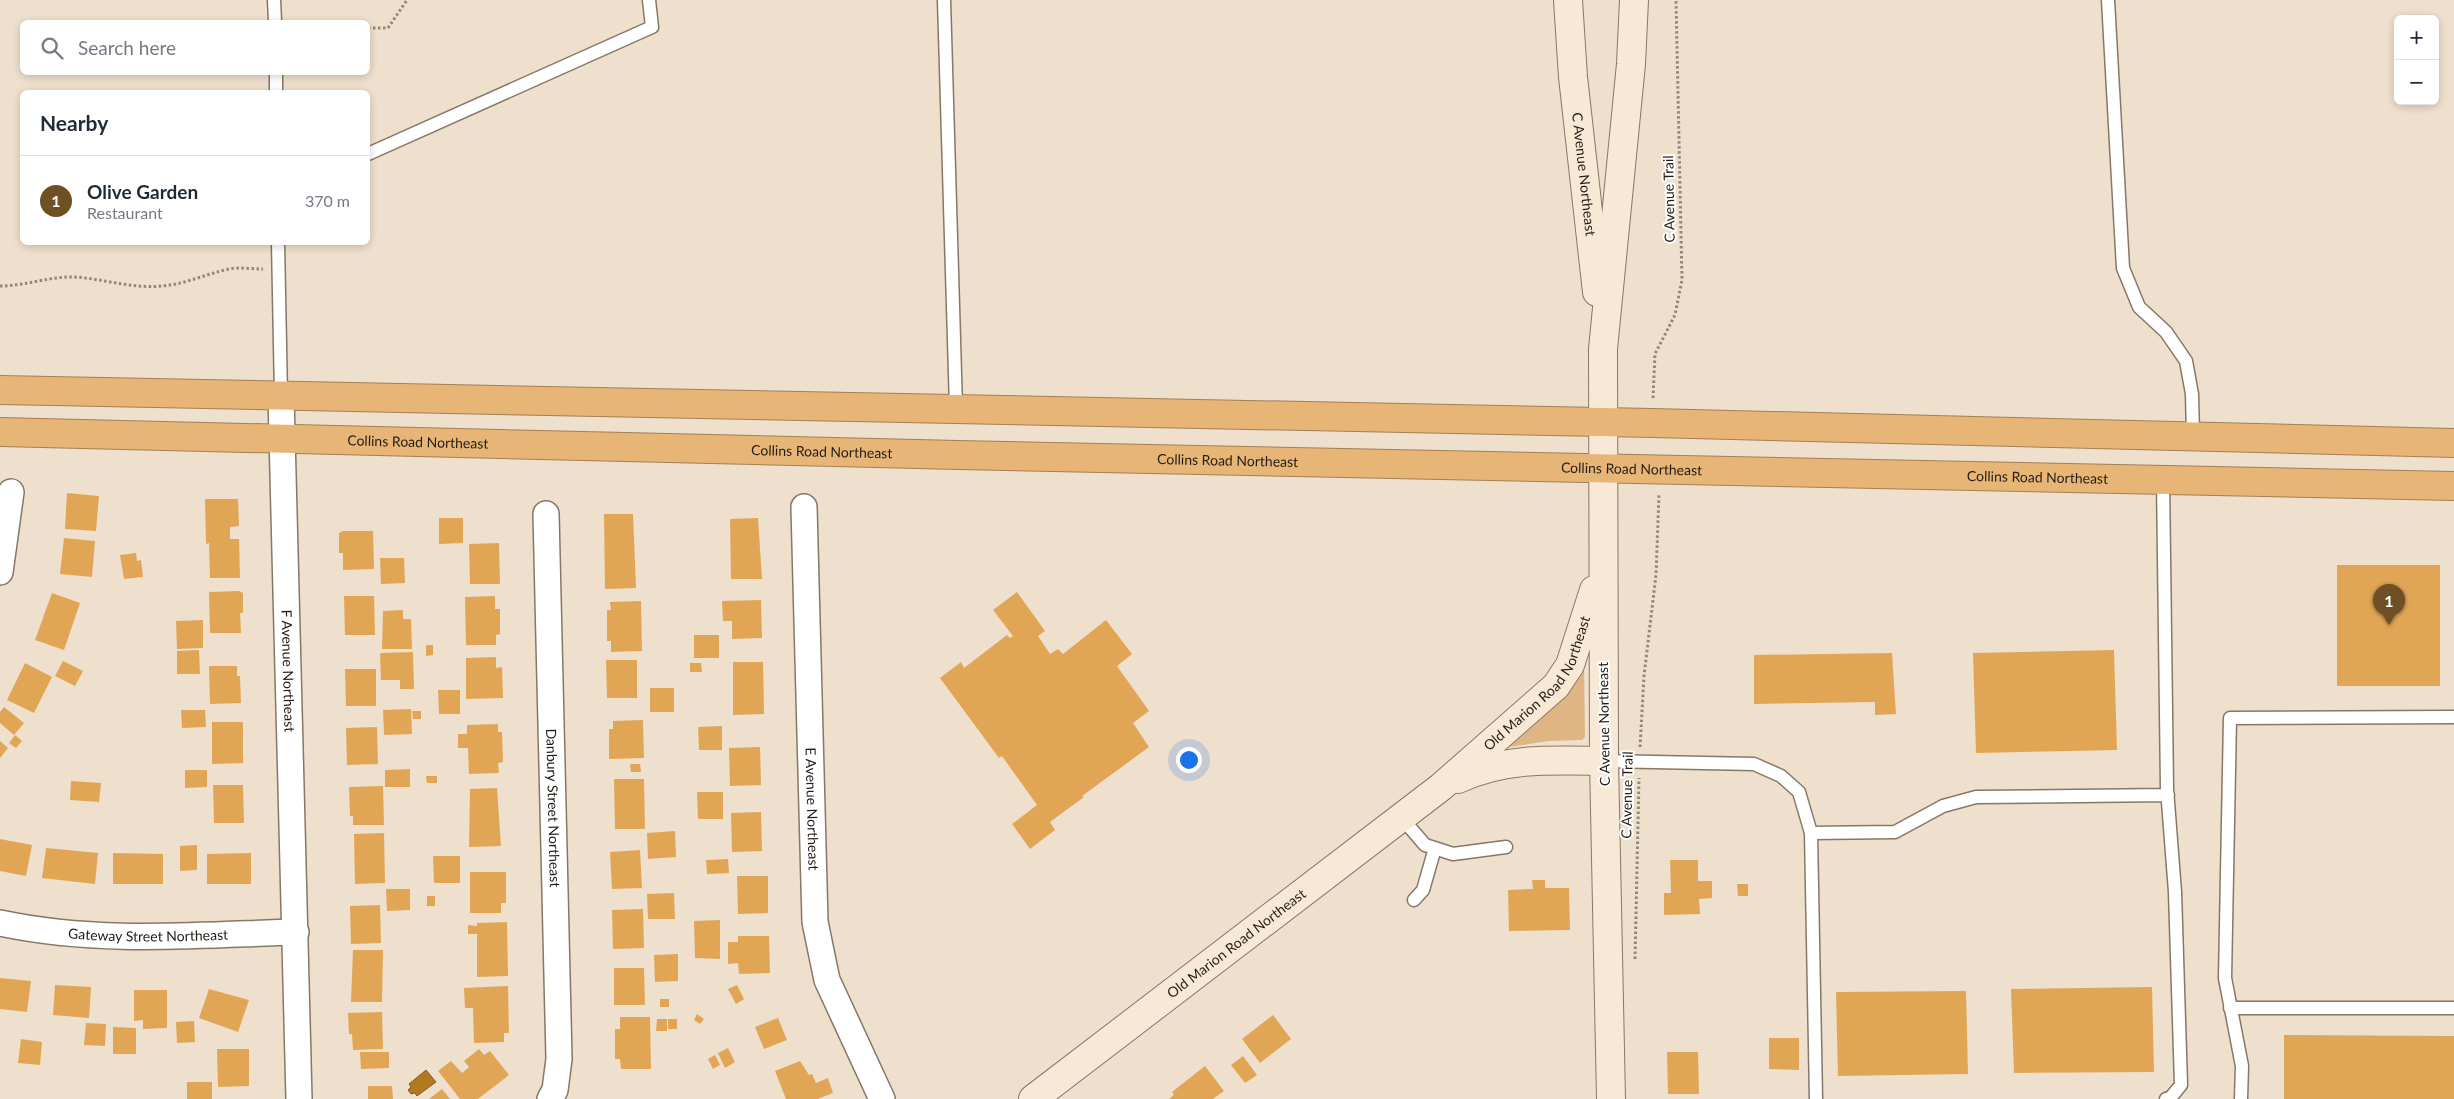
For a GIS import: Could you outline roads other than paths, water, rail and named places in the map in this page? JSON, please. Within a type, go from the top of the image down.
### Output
[{"type":"highway","points":[[0,390],[956,408],[2454,443]]},
{"type":"highway","name":"Collins Road Northeast","points":[[0,432],[968,456],[2454,486]]},
{"type":"main road","name":"C Avenue Northeast","points":[[1568,0],[1573,77],[1603,349],[1604,761],[1611,1099]]},
{"type":"main road","name":"C Avenue Northeast","points":[[1603,349],[1630,64],[1634,0]]},
{"type":"main road","name":"Old Marion Road Northeast","points":[[1033,1099],[1441,787],[1556,686],[1570,665],[1603,560]]},
{"type":"main road","name":"Old Marion Road Northeast","points":[[1441,787],[1488,768],[1517,762],[1604,761]]},
{"type":"street","name":"F Avenue Northeast","points":[[281,396],[299,1099]]},
{"type":"street","points":[[0,572],[11,492]]},
{"type":"street","name":"E Avenue Northeast","points":[[804,507],[815,922],[828,980],[882,1099]]},
{"type":"street","name":"Danbury Street Northeast","points":[[546,514],[559,1059],[555,1090],[550,1099]]},
{"type":"street","name":"Gateway Street Northeast","points":[[0,923],[36,930],[115,938],[296,932]]},
{"type":"lane","points":[[274,0],[275,20]]},
{"type":"lane","points":[[370,153],[652,27],[649,0]]},
{"type":"lane","points":[[944,0],[956,408]]},
{"type":"lane","points":[[2108,0],[2123,268],[2139,307],[2166,332],[2186,361],[2192,394],[2193,436]]},
{"type":"lane","points":[[276,75],[276,90]]},
{"type":"lane","name":"F Avenue Northeast","points":[[278,245],[281,396]]},
{"type":"lane","points":[[2163,480],[2168,795],[2175,892],[2180,1085],[2171,1097],[2166,1099]]},
{"type":"lane","points":[[2241,1099],[2242,1066],[2225,978],[2230,718],[2454,717]]},
{"type":"lane","points":[[1604,761],[1754,764],[1781,776],[1798,792],[1811,833],[1816,1099]]},
{"type":"lane","points":[[1811,833],[1895,832],[1943,806],[1976,797],[2168,795]]},
{"type":"lane","points":[[1401,817],[1425,845],[1453,854],[1506,848]]},
{"type":"lane","points":[[1414,900],[1423,890],[1435,848]]},
{"type":"lane","points":[[2230,1008],[2454,1008]]},
{"type":"place","name":"Olive Garden","points":[[2389,625]]}]
